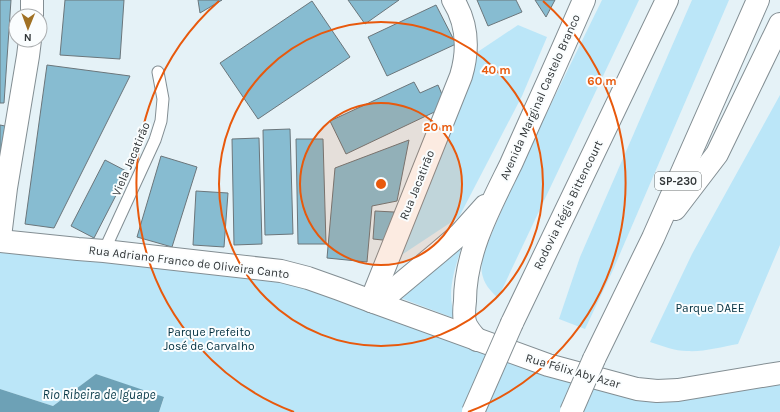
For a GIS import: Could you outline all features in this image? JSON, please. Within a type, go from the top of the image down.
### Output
[{"type":"main road","name":"Rua Jacatirão","points":[[373,302],[465,63],[465,29],[458,8],[453,0]]},
{"type":"main road","name":"Avenida Marginal Castelo Branco","points":[[477,340],[471,334],[465,320],[465,294],[469,263],[496,193],[529,125],[584,0]]},
{"type":"main road","name":"Rodovia Régis Bittencourt","points":[[473,412],[512,323],[667,0]]},
{"type":"main road","name":"SP-230","points":[[571,412],[594,359],[653,238],[758,0]]},
{"type":"main road","points":[[653,238],[717,154],[780,24]]},
{"type":"main road","points":[[0,237],[6,188],[29,48]]},
{"type":"main road","name":"Avenida Marginal Castelo Branco","points":[[373,302],[391,292],[444,248],[459,234],[496,193]]},
{"type":"main road","name":"Rua Adriano Franco de Oliveira Canto","points":[[0,241],[281,271],[308,278],[373,302]]},
{"type":"main road","name":"Rua Félix Aby Azar","points":[[373,302],[548,365],[637,389],[678,390],[780,373]]},
{"type":"lane","name":"Viela Jacatirão","points":[[104,251],[155,140],[161,121],[163,99],[158,72]]},
{"type":"green space","points":[[602,0],[639,0],[498,298],[488,287],[482,276],[482,263],[485,249],[524,159]]},
{"type":"green space","points":[[692,0],[729,0],[613,270],[585,329],[559,319],[580,257]]},
{"type":"green space","points":[[518,25],[547,37],[522,96],[459,217],[400,256],[476,53]]},
{"type":"green space","name":"Parque DAEE","points":[[780,95],[780,245],[738,344],[706,350],[682,351],[650,342],[692,254]]},
{"type":"green space","name":"Parque Prefeito José de Carvalho","points":[[0,242],[279,272],[634,390],[780,376],[780,412],[159,412],[164,398],[96,374],[53,406],[0,389]]},
{"type":"green space","points":[[462,245],[454,273],[451,291],[451,300],[456,319],[398,297],[424,279]]},
{"type":"water","name":"Rio Ribeira de Iguape","points":[[96,374],[164,397],[159,412],[0,412],[0,389],[53,406]]},
{"type":"building","points":[[0,0],[11,0],[10,8],[8,8],[8,44],[4,103],[0,103]]},
{"type":"building","points":[[65,0],[124,0],[120,59],[60,55]]},
{"type":"building","points":[[198,0],[222,0],[200,13]]},
{"type":"building","points":[[348,0],[399,0],[365,24]]},
{"type":"building","points":[[477,0],[516,0],[522,12],[488,26]]},
{"type":"building","points":[[535,0],[555,0],[546,17]]},
{"type":"building","points":[[312,1],[350,57],[258,119],[220,63]]},
{"type":"building","points":[[436,5],[456,44],[387,76],[368,37]]},
{"type":"building","points":[[47,65],[130,76],[54,228],[25,224]]},
{"type":"building","points":[[414,82],[420,93],[438,85],[447,106],[346,154],[330,121]]},
{"type":"building","points":[[0,125],[5,126],[0,159]]},
{"type":"building","points":[[290,129],[293,234],[265,235],[263,130]]},
{"type":"building","points":[[259,138],[262,244],[234,245],[232,139]]},
{"type":"building","points":[[296,139],[323,139],[326,244],[298,244]]},
{"type":"building","points":[[409,140],[397,201],[372,206],[367,262],[327,258],[335,168]]},
{"type":"building","points":[[161,156],[197,167],[172,247],[137,237]]},
{"type":"building","points":[[105,160],[128,172],[94,238],[71,226]]},
{"type":"building","points":[[196,191],[228,193],[224,247],[193,245]]},
{"type":"building","points":[[375,211],[394,212],[392,241],[373,239]]}]
